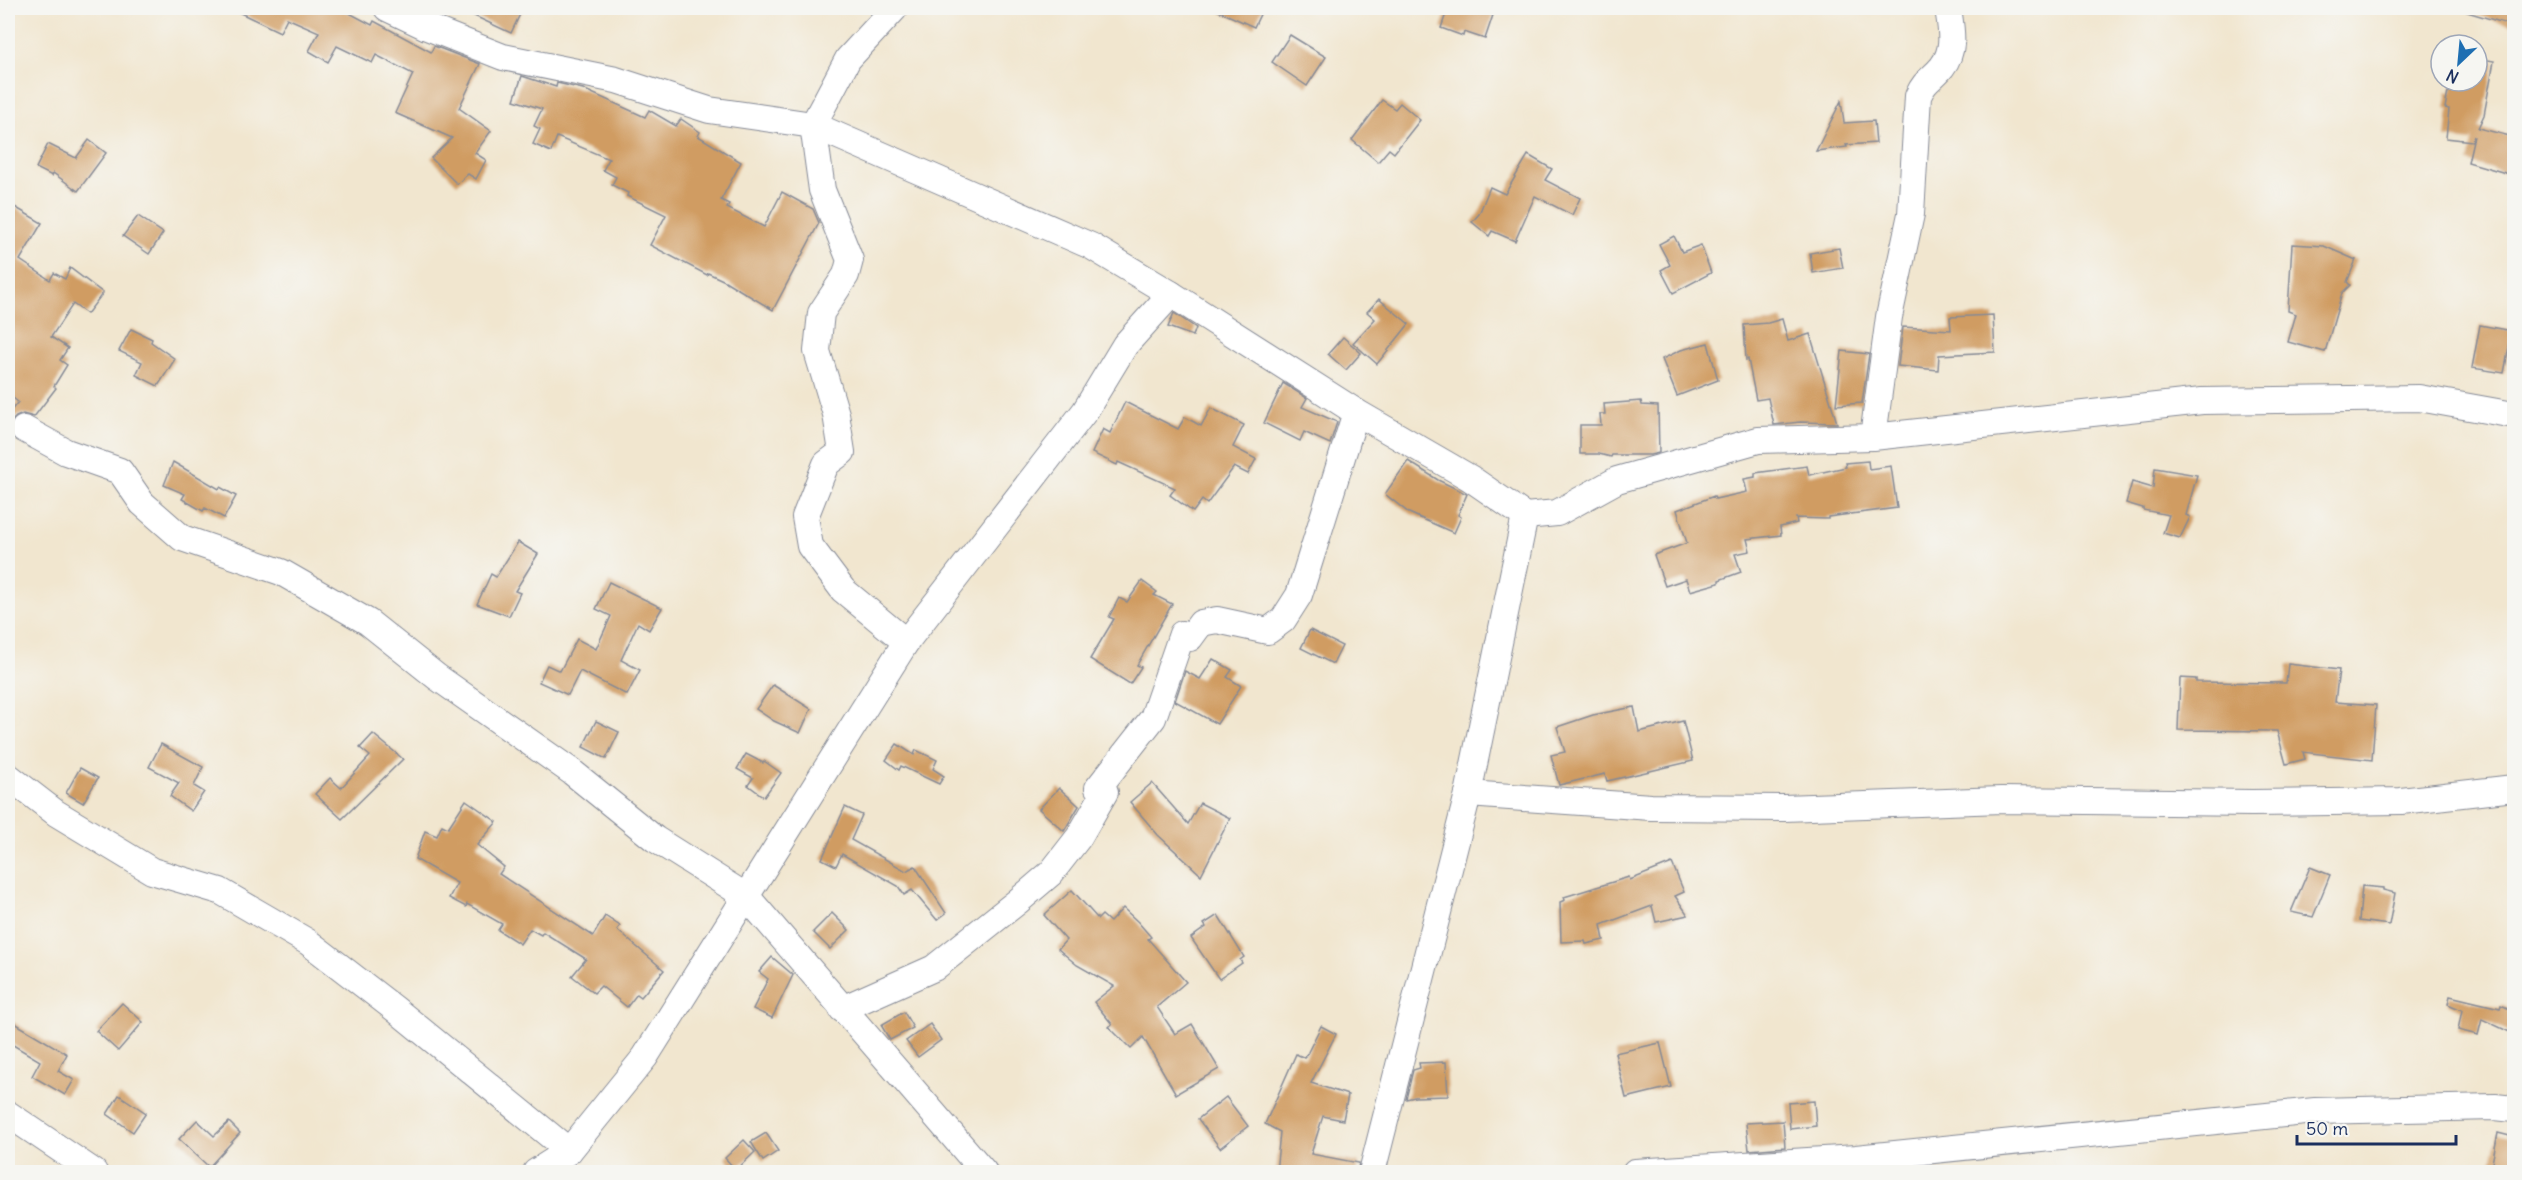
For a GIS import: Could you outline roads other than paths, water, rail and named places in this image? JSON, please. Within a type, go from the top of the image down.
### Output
[{"type":"street","points":[[387,8],[427,27],[503,57],[616,80],[709,110],[813,125],[1091,246],[1172,294],[1356,412],[1470,478],[1525,516],[1557,513],[1617,480],[1758,440],[1873,437],[2202,400],[2419,398],[2514,416]]},
{"type":"street","points":[[895,8],[848,59],[813,125],[822,190],[850,260],[846,275],[821,313],[817,351],[836,414],[842,452],[826,464],[805,518],[810,546],[843,590],[906,642]]},
{"type":"street","points":[[1873,437],[1889,317],[1911,213],[1917,96],[1924,83],[1941,67],[1951,50],[1952,31],[1948,8]]},
{"type":"street","points":[[536,1173],[569,1151],[645,1057],[906,642],[1085,411],[1125,345],[1172,294]]},
{"type":"street","points":[[843,1009],[934,968],[1051,873],[1079,837],[1106,792],[1098,788],[1153,718],[1182,634],[1190,638],[1201,623],[1217,620],[1268,630],[1283,620],[1299,595],[1356,412]]},
{"type":"street","points":[[24,429],[66,452],[120,471],[142,503],[182,538],[281,572],[368,622],[437,676],[572,772],[655,839],[747,897],[984,1173]]},
{"type":"street","points":[[1372,1173],[1468,795],[1525,516]]},
{"type":"street","points":[[8,776],[56,813],[152,871],[220,891],[308,942],[395,1009],[569,1151]]},
{"type":"street","points":[[1468,795],[1652,807],[1784,808],[2001,800],[2252,803],[2401,801],[2514,788]]},
{"type":"street","points":[[1635,1173],[1856,1165],[2315,1111],[2495,1107],[2514,1109]]},
{"type":"street","points":[[8,1114],[94,1173]]}]
